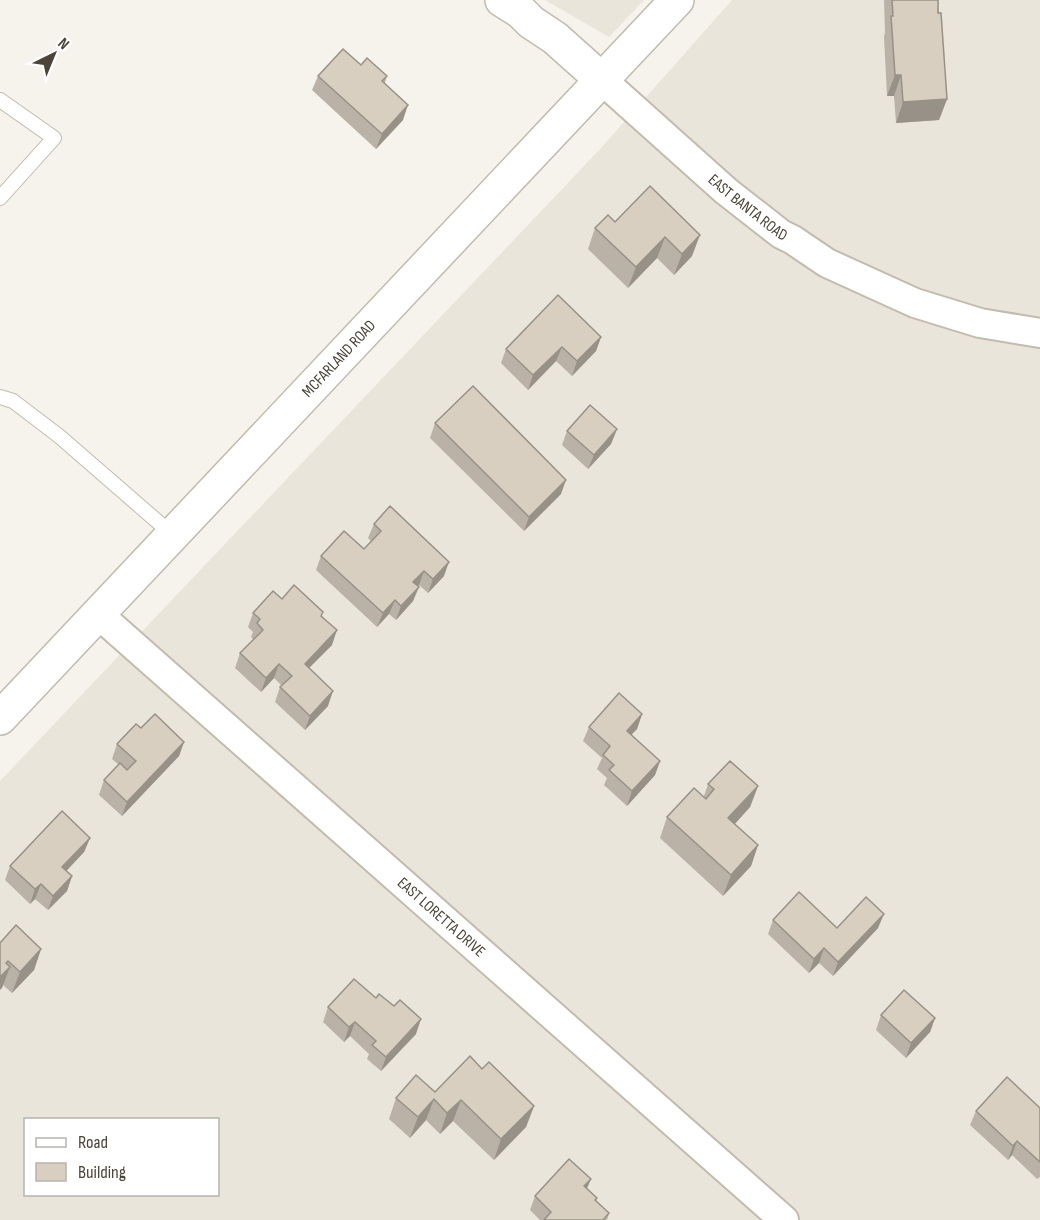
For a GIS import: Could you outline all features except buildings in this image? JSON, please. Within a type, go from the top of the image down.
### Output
[{"type":"street","name":"EAST BANTA ROAD","points":[[502,0],[555,38],[726,191],[781,234],[827,263],[915,303],[980,323],[1040,333]]},
{"type":"street","name":"MCFARLAND ROAD","points":[[0,718],[677,0]]},
{"type":"street","name":"EAST LORETTA DRIVE","points":[[98,614],[784,1220]]},
{"type":"lane","points":[[0,100],[54,138],[0,198]]},
{"type":"lane","points":[[0,397],[13,401],[59,436],[173,535]]},
{"type":"shaded area","points":[[545,0],[644,0],[609,37]]},
{"type":"shaded area","points":[[732,0],[1040,0],[1040,1220],[0,1220],[0,781],[601,148]]}]
